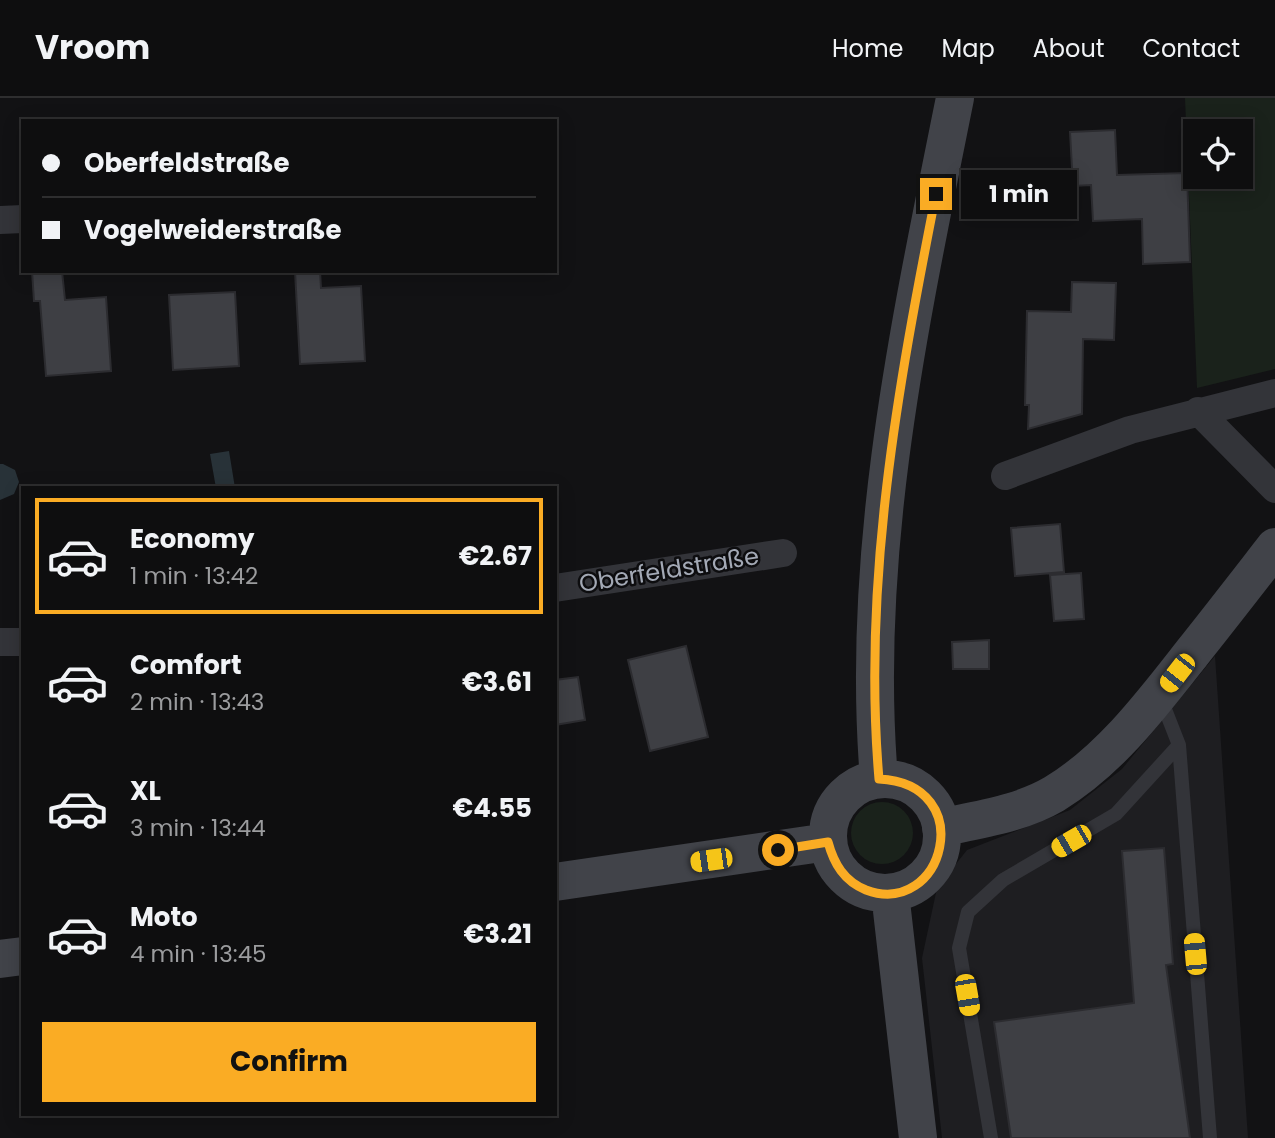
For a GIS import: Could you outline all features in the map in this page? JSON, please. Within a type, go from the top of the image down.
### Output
[{"type":"main road","points":[[879,779],[875,728],[875,637],[883,520],[901,385],[955,98]]},
{"type":"main road","points":[[942,828],[1018,811],[1053,795],[1084,773],[1160,694],[1275,547]]},
{"type":"main road","points":[[879,779],[897,780],[913,786],[927,797],[937,811],[942,828],[942,844],[930,872],[905,890],[890,893],[873,892],[856,886],[842,874],[833,859],[828,842],[829,824],[836,807],[847,793],[862,783],[879,779]]},
{"type":"main road","points":[[557,882],[828,842]]},
{"type":"main road","points":[[890,893],[918,1138]]},
{"type":"main road","points":[[0,959],[21,956]]},
{"type":"street","points":[[0,220],[21,219]]},
{"type":"street","points":[[1005,476],[1130,430],[1275,393]]},
{"type":"street","points":[[1198,411],[1275,489]]},
{"type":"street","name":"Oberfeldstraße","points":[[557,587],[783,553]]},
{"type":"street","points":[[0,642],[21,642]]},
{"type":"lane","points":[[1160,694],[1179,745],[1210,1138]]},
{"type":"lane","points":[[992,1138],[959,948],[968,912],[1003,880],[1116,814],[1179,745]]},
{"type":"shaded area","points":[[1185,98],[1275,98],[1275,369],[1197,388],[1189,189],[1253,189],[1253,119],[1186,119]]},
{"type":"shaded area","points":[[229,451],[235,486],[216,486],[210,454]]},
{"type":"shaded area","points":[[0,464],[15,470],[19,482],[14,494],[0,500]]},
{"type":"shaded area","points":[[1215,656],[1248,1138],[942,1138],[922,958],[937,888],[967,850],[1070,810],[1122,769]]},
{"type":"shaded area","points":[[876,802],[888,802],[904,811],[911,821],[911,845],[904,855],[888,864],[876,864],[865,859],[856,850],[851,839],[851,827],[856,816],[865,807]]},
{"type":"building","points":[[1115,130],[1117,175],[1183,173],[1183,189],[1188,189],[1190,262],[1143,264],[1142,219],[1093,221],[1091,185],[1073,186],[1070,132]]},
{"type":"building","points":[[32,273],[62,273],[65,300],[106,297],[111,371],[46,376],[40,301],[34,301]]},
{"type":"building","points":[[295,273],[320,273],[321,288],[361,286],[365,361],[300,364]]},
{"type":"building","points":[[1072,282],[1116,283],[1114,340],[1083,339],[1082,414],[1028,429],[1029,405],[1025,405],[1027,311],[1071,312]]},
{"type":"building","points":[[235,292],[239,366],[173,370],[169,295]]},
{"type":"building","points":[[1060,524],[1064,572],[1015,576],[1011,528]]},
{"type":"building","points":[[1081,573],[1084,619],[1054,621],[1050,575]]},
{"type":"building","points":[[989,640],[989,669],[953,669],[952,642]]},
{"type":"building","points":[[686,646],[708,737],[650,751],[628,660]]},
{"type":"building","points":[[578,677],[585,720],[557,725],[557,680]]},
{"type":"building","points":[[1164,848],[1173,964],[1166,965],[1190,1138],[1011,1138],[994,1022],[1134,1003],[1122,851]]},
{"type":"route","points":[[778,850],[828,842],[833,859],[842,874],[856,886],[873,892],[890,893],[905,890],[930,872],[942,844],[942,828],[937,811],[927,797],[913,786],[897,780],[879,779],[875,728],[875,637],[883,520],[899,399],[936,194]]}]
